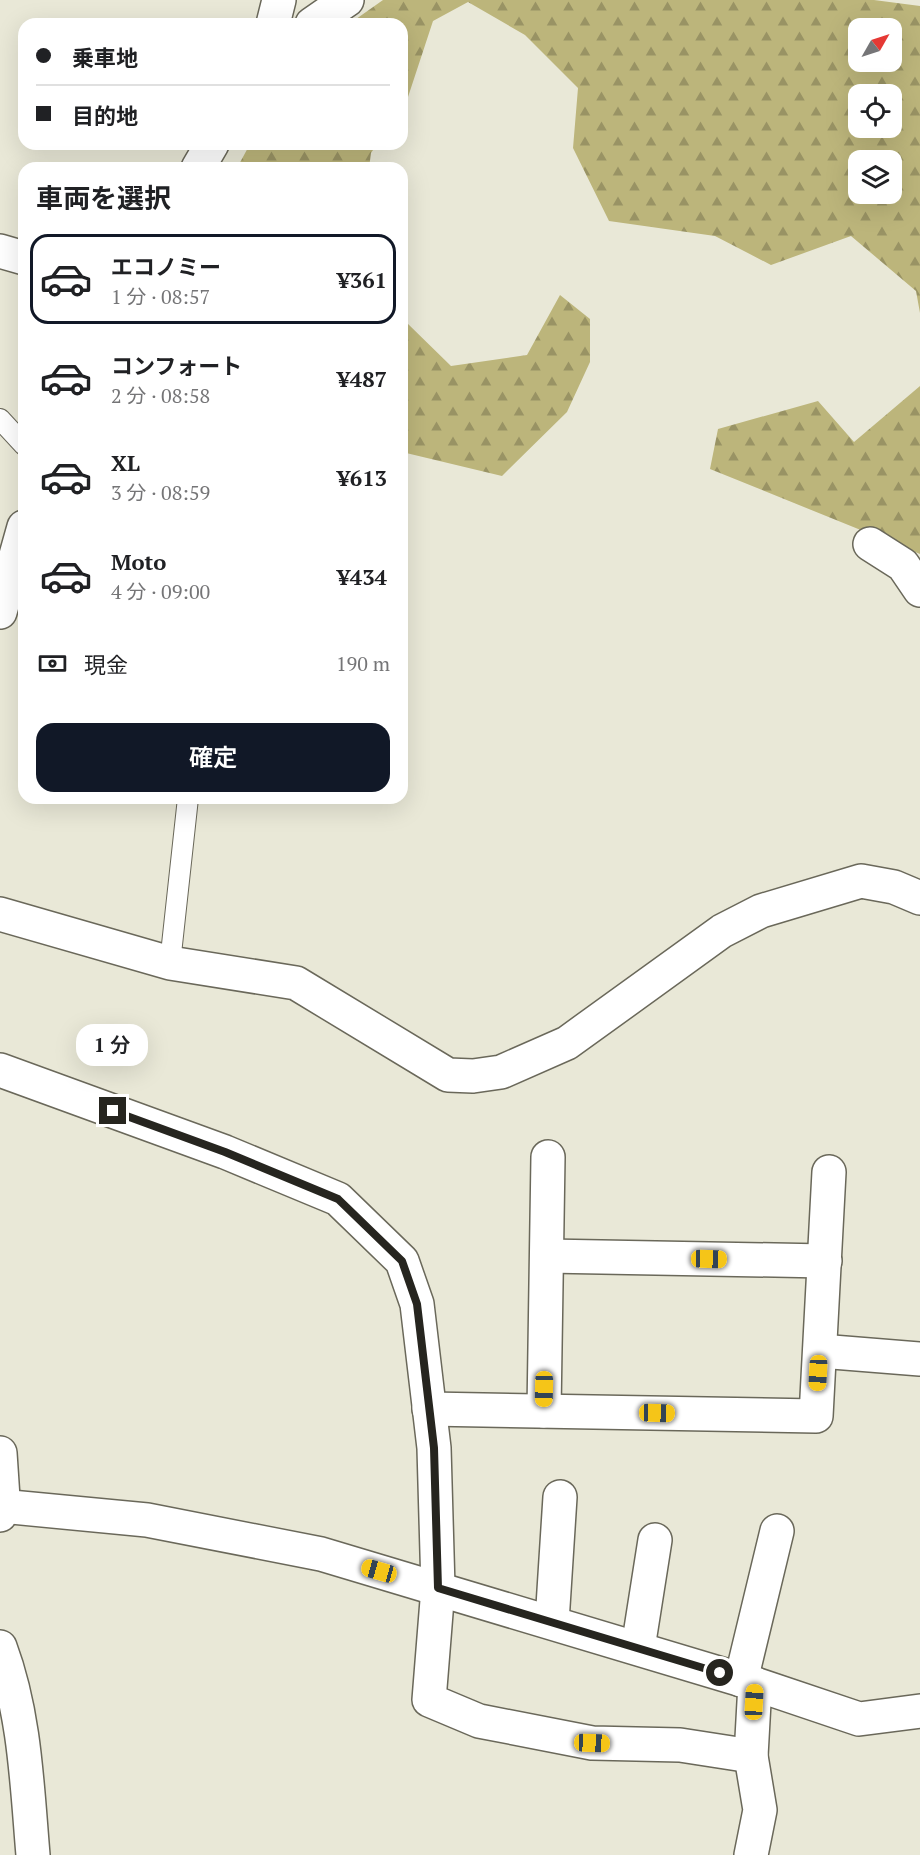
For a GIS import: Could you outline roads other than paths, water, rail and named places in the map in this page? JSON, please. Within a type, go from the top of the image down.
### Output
[{"type":"street","points":[[274,18],[279,0]]},
{"type":"street","points":[[321,18],[347,0]]},
{"type":"street","points":[[0,251],[18,256]]},
{"type":"street","points":[[870,544],[903,565],[920,590]]},
{"type":"street","points":[[0,612],[18,548]]},
{"type":"street","points":[[0,914],[170,963],[296,983],[448,1075],[473,1076],[501,1072],[567,1043],[722,931],[761,911],[861,881],[894,888],[920,898]]},
{"type":"street","points":[[0,1070],[225,1152],[338,1199],[402,1261],[417,1304],[434,1448],[438,1588],[429,1701],[479,1721],[592,1743],[680,1745],[750,1756]]},
{"type":"street","points":[[544,1411],[548,1157]]},
{"type":"street","points":[[429,1409],[816,1416],[829,1172]]},
{"type":"street","points":[[547,1256],[825,1262]]},
{"type":"street","points":[[820,1352],[920,1359]]},
{"type":"street","points":[[0,1453],[3,1498],[0,1509],[147,1520],[321,1554],[638,1648],[859,1719],[920,1711]]},
{"type":"street","points":[[552,1622],[560,1497]]},
{"type":"street","points":[[751,1855],[760,1810],[750,1756],[748,1682],[777,1531]]},
{"type":"street","points":[[638,1648],[655,1540]]},
{"type":"street","points":[[0,1647],[8,1670],[24,1743],[33,1855]]},
{"type":"lane","points":[[0,419],[18,438]]},
{"type":"lane","points":[[170,963],[187,804]]}]
